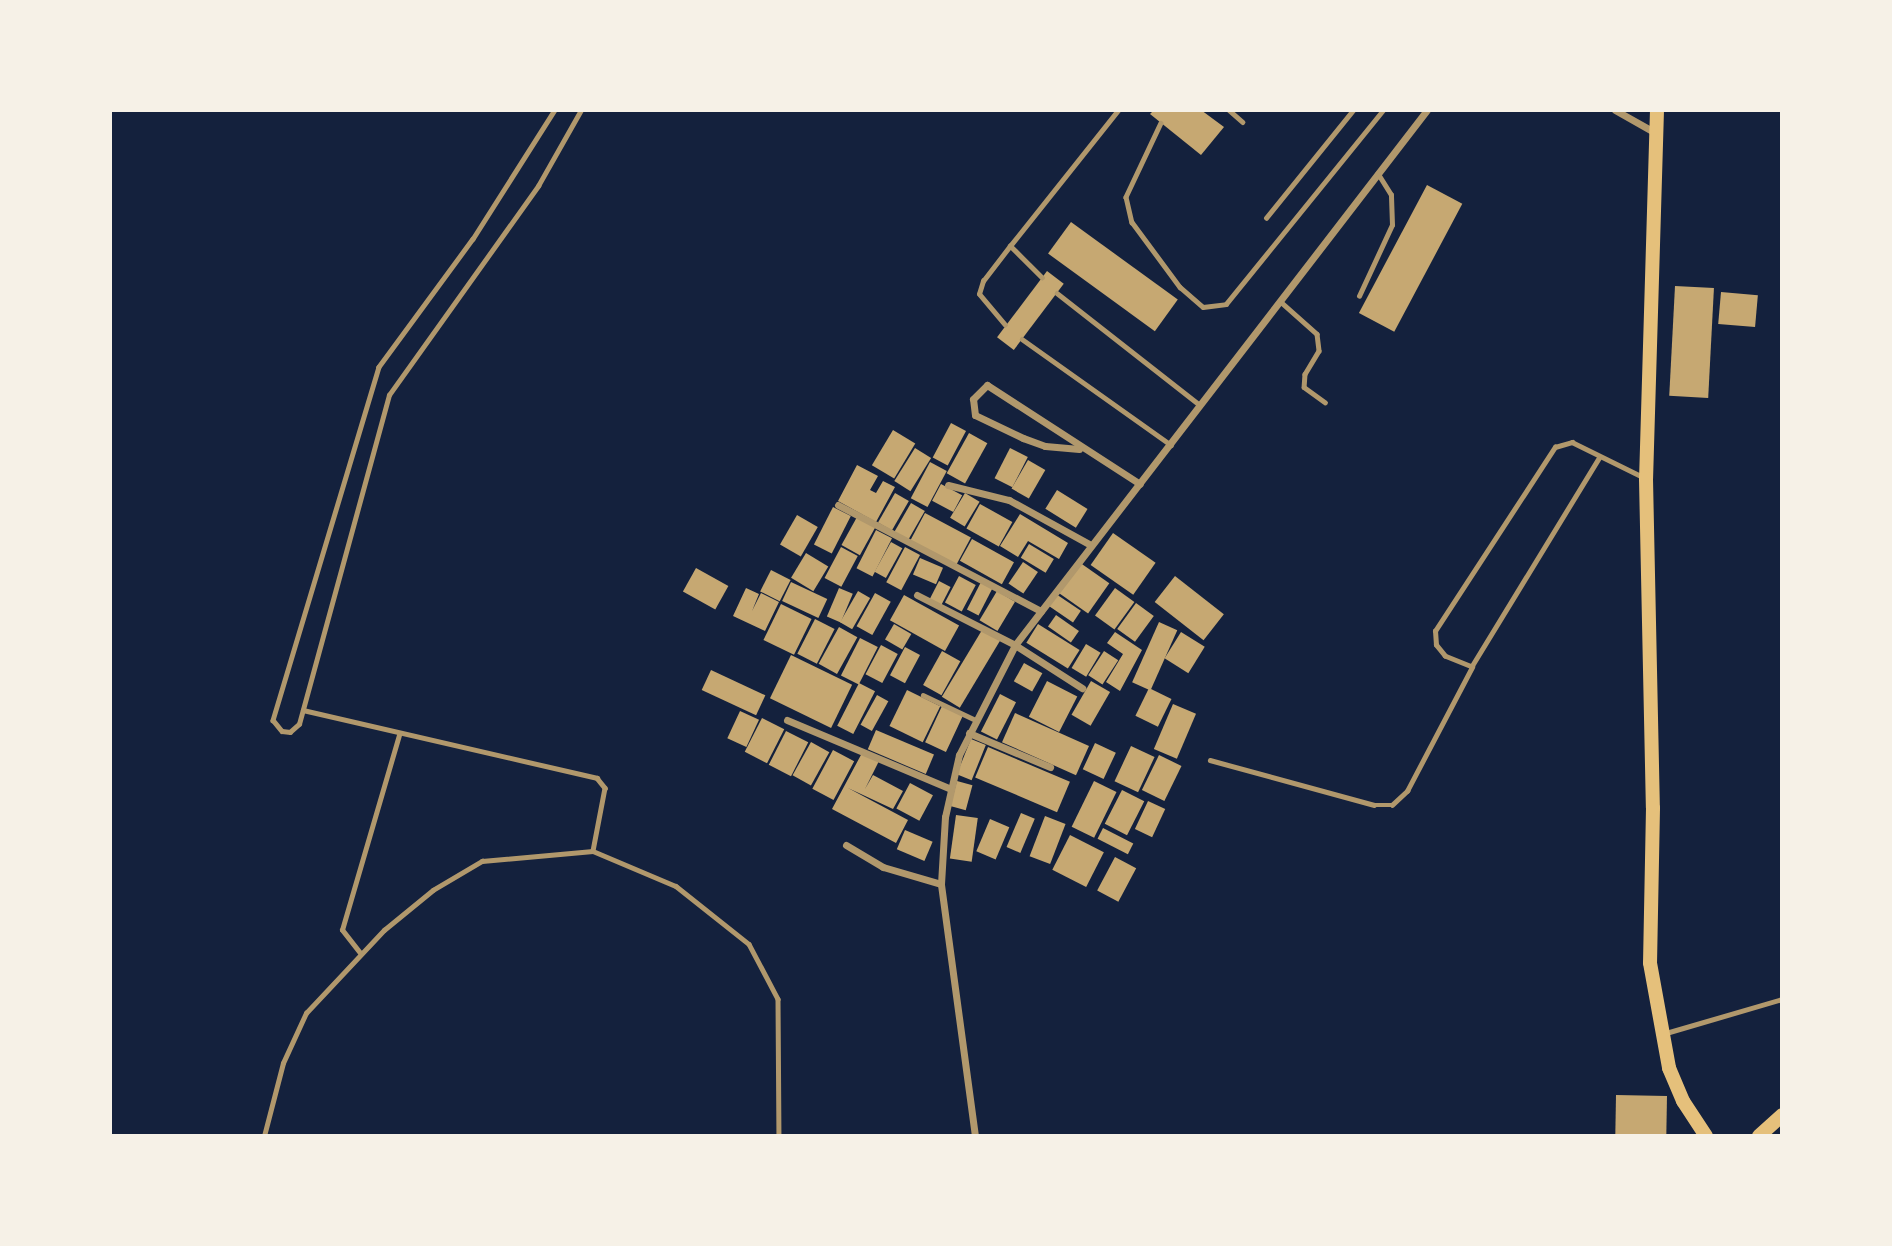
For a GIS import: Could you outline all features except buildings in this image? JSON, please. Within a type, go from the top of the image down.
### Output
[{"type":"highway","points":[[1657,110],[1654,132],[1646,478],[1650,963],[1661,1034],[1683,1101],[1706,1136]]},
{"type":"highway","points":[[1759,1136],[1782,1115]]},
{"type":"street","points":[[1615,110],[1654,132]]},
{"type":"street","points":[[975,1136],[941,884],[949,788],[969,733],[1015,645],[1089,544],[1202,406],[1423,112]]},
{"type":"street","points":[[1079,449],[1045,446],[1023,438],[975,415],[973,399],[987,385],[1079,449],[1140,484]]},
{"type":"street","points":[[948,485],[1009,500],[1089,544]]},
{"type":"street","points":[[838,505],[1041,611]]},
{"type":"street","points":[[917,595],[1015,645],[1082,688]]},
{"type":"street","points":[[787,720],[949,788]]},
{"type":"street","points":[[969,733],[1050,767]]},
{"type":"street","points":[[846,845],[883,867],[941,884]]},
{"type":"lane","points":[[555,110],[473,239],[373,383],[273,720],[277,728],[290,732],[299,724],[389,395],[538,186],[581,110]]},
{"type":"lane","points":[[1005,325],[979,294],[983,281],[1118,110]]},
{"type":"lane","points":[[1229,110],[1243,122]]},
{"type":"lane","points":[[1266,218],[1353,110]]},
{"type":"lane","points":[[1161,123],[1126,197],[1132,222],[1180,287],[1203,307],[1226,304],[1383,110]]},
{"type":"lane","points":[[1359,296],[1392,226],[1391,195],[1378,174]]},
{"type":"lane","points":[[1010,246],[1042,278]]},
{"type":"lane","points":[[1057,293],[1202,406]]},
{"type":"lane","points":[[1281,302],[1317,334],[1319,351],[1305,374],[1304,387],[1325,402]]},
{"type":"lane","points":[[1022,339],[1171,446]]},
{"type":"lane","points":[[1472,667],[1445,656],[1436,645],[1435,631],[1555,447],[1572,442],[1646,478]]},
{"type":"lane","points":[[1210,760],[1374,805],[1392,804],[1407,791],[1472,667],[1600,457]]},
{"type":"lane","points":[[923,695],[976,720]]},
{"type":"lane","points":[[303,710],[398,735],[597,778],[605,788],[593,851]]},
{"type":"lane","points":[[360,953],[342,930],[398,735]]},
{"type":"lane","points":[[264,1136],[283,1063],[306,1013],[360,953],[433,890],[482,861],[593,851],[676,886],[749,944],[778,999],[779,1136]]},
{"type":"lane","points":[[1661,1034],[1782,999]]}]
